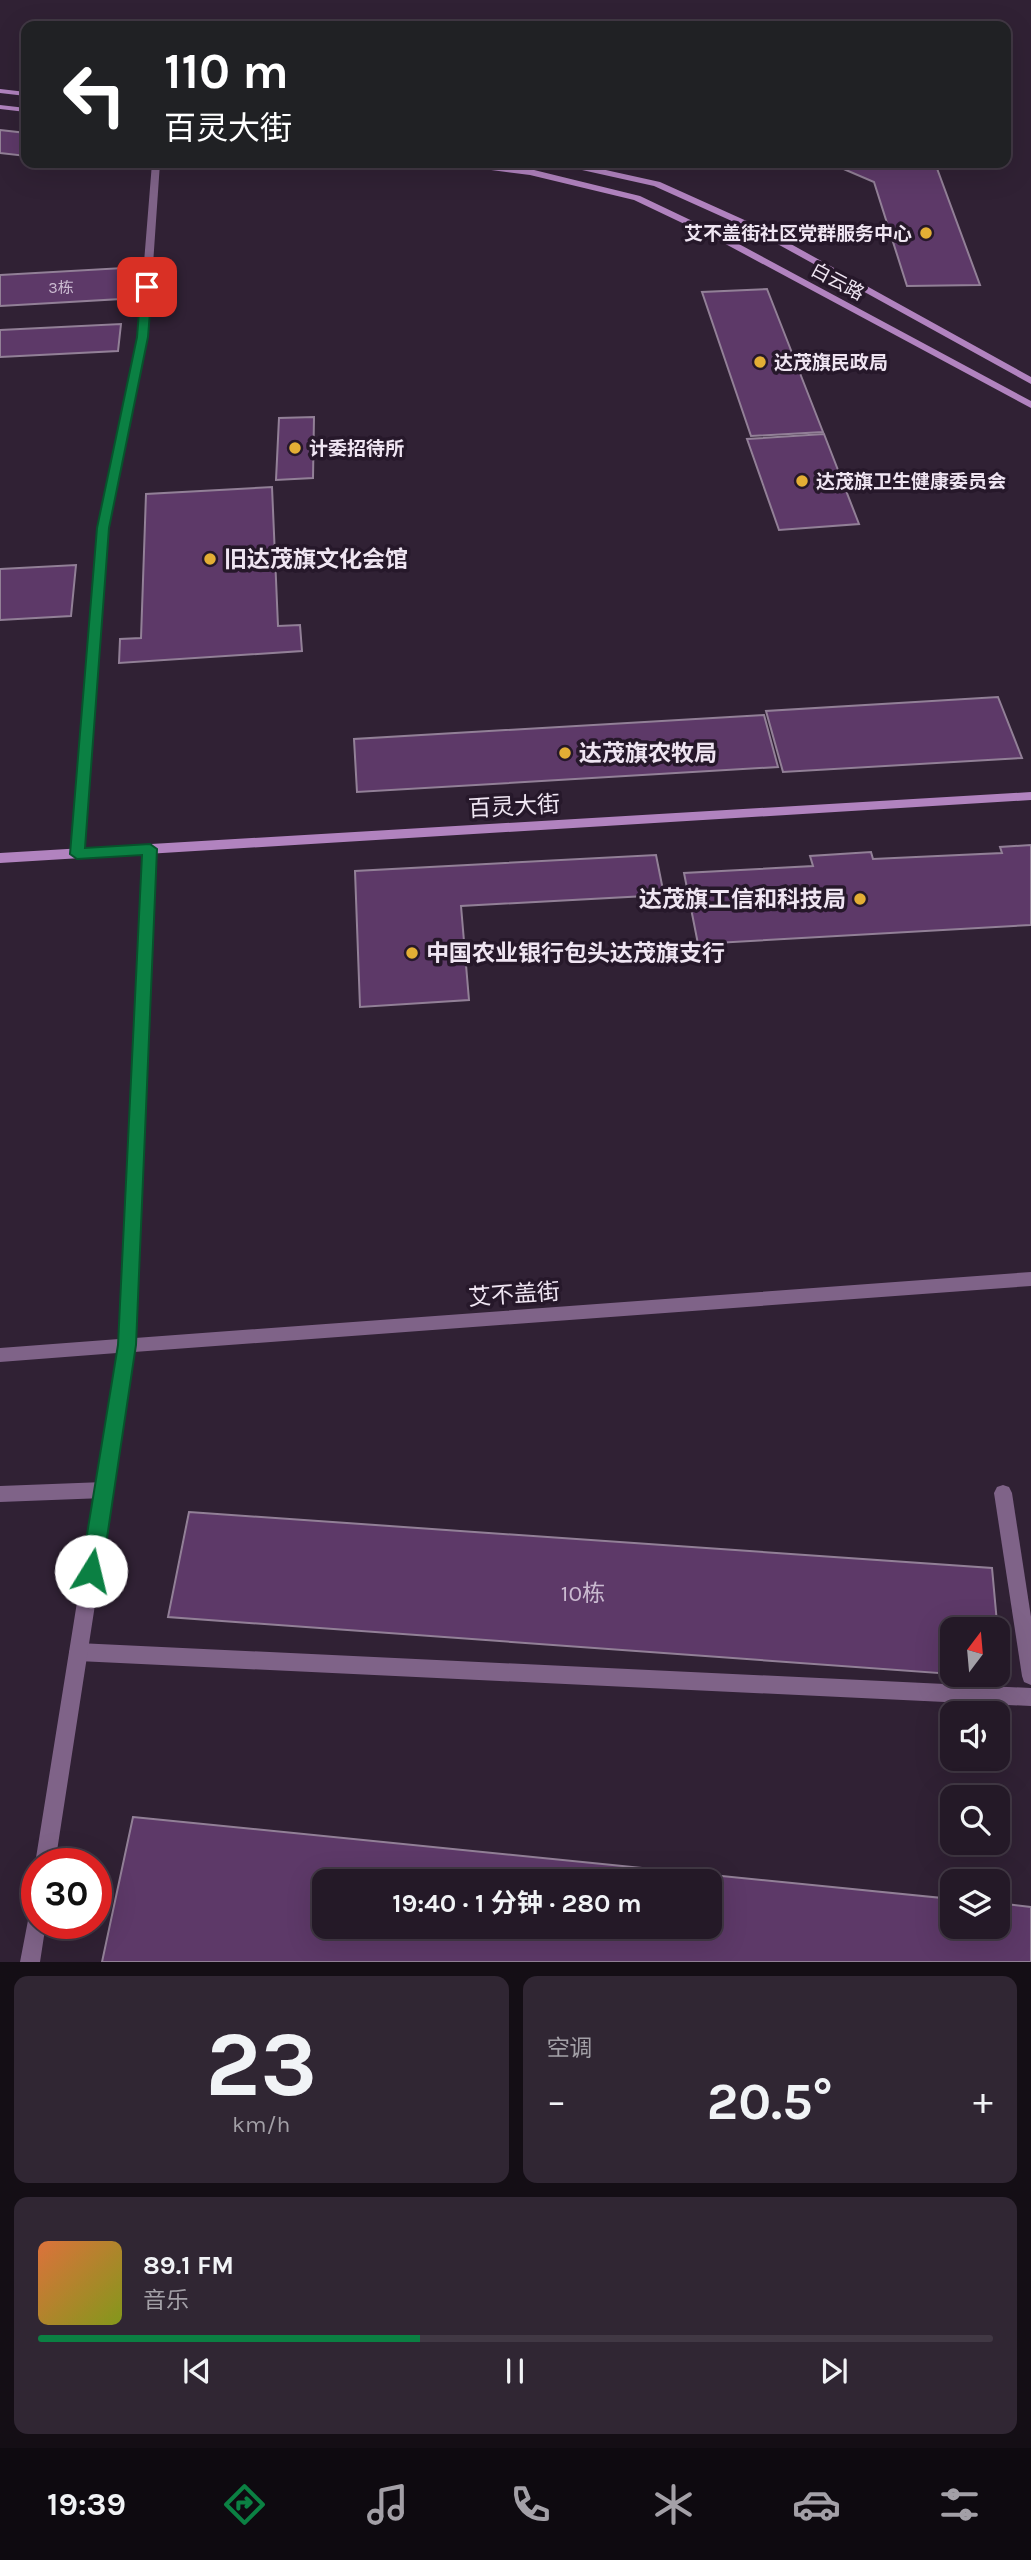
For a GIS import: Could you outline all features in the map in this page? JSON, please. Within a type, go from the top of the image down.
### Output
[{"type":"street","points":[[0,91],[21,93]]},
{"type":"street","points":[[0,107],[21,109]]},
{"type":"street","points":[[77,854],[103,528],[143,337],[156,168]]},
{"type":"street","name":"白云路","points":[[499,168],[530,172],[637,198],[722,238],[1031,405]]},
{"type":"street","name":"白云路","points":[[586,168],[657,184],[757,229],[1031,381]]},
{"type":"street","name":"百灵大街","points":[[0,858],[1031,796]]},
{"type":"street","points":[[47,1848],[127,1345],[150,849]]},
{"type":"street","name":"艾不盖街","points":[[0,1355],[1031,1279]]},
{"type":"street","points":[[0,1494],[104,1490]]},
{"type":"street","points":[[1003,1493],[1031,1676]]},
{"type":"street","points":[[78,1652],[1031,1697]]},
{"type":"street","points":[[30,1962],[34,1939]]},
{"type":"building","points":[[0,130],[21,132],[21,155],[0,153]]},
{"type":"building","name":"艾不盖街社区党群服务中心","points":[[841,168],[937,168],[980,285],[907,286],[874,182]]},
{"type":"building","points":[[123,268],[121,299],[0,306],[0,275]]},
{"type":"building","name":"达茂旗民政局","points":[[767,289],[823,432],[751,436],[702,292]]},
{"type":"building","points":[[121,324],[118,351],[0,357],[0,330]]},
{"type":"building","name":"计委招待所","points":[[314,417],[313,478],[276,480],[279,418]]},
{"type":"building","name":"达茂旗卫生健康委员会","points":[[824,434],[859,524],[779,530],[747,439]]},
{"type":"building","name":"旧达茂旗文化会馆","points":[[272,487],[278,626],[300,625],[302,651],[119,663],[120,639],[141,638],[146,494]]},
{"type":"building","points":[[76,565],[71,616],[0,620],[0,569]]},
{"type":"building","points":[[998,697],[1022,758],[783,772],[766,711]]},
{"type":"building","name":"达茂旗农牧局","points":[[764,715],[778,767],[357,792],[354,739]]},
{"type":"building","name":"达茂旗工信和科技局","points":[[1031,845],[1031,925],[698,944],[684,873],[813,866],[810,856],[871,852],[873,859],[1002,853],[1000,847]]},
{"type":"building","name":"中国农业银行包头达茂旗支行","points":[[656,855],[664,895],[461,906],[469,1000],[360,1007],[355,871]]},
{"type":"building","points":[[189,1512],[992,1568],[997,1617],[940,1617],[940,1673],[168,1617]]},
{"type":"building","points":[[133,1817],[652,1869],[312,1869],[312,1939],[722,1939],[722,1876],[940,1898],[940,1939],[1010,1939],[1010,1904],[1031,1907],[1031,1962],[102,1962],[107,1939],[112,1939],[112,1915]]},
{"type":"place","name":"艾不盖街社区党群服务中心","points":[[926,233]]},
{"type":"place","name":"达茂旗民政局","points":[[760,362]]},
{"type":"place","name":"计委招待所","points":[[295,448]]},
{"type":"place","name":"达茂旗卫生健康委员会","points":[[802,481]]},
{"type":"place","name":"旧达茂旗文化会馆","points":[[210,559]]},
{"type":"place","name":"达茂旗农牧局","points":[[565,753]]},
{"type":"place","name":"达茂旗工信和科技局","points":[[860,899]]},
{"type":"place","name":"中国农业银行包头达茂旗支行","points":[[412,953]]},
{"type":"route","points":[[91,1571],[127,1345],[150,849],[77,854],[103,528],[143,337],[147,287]]}]
